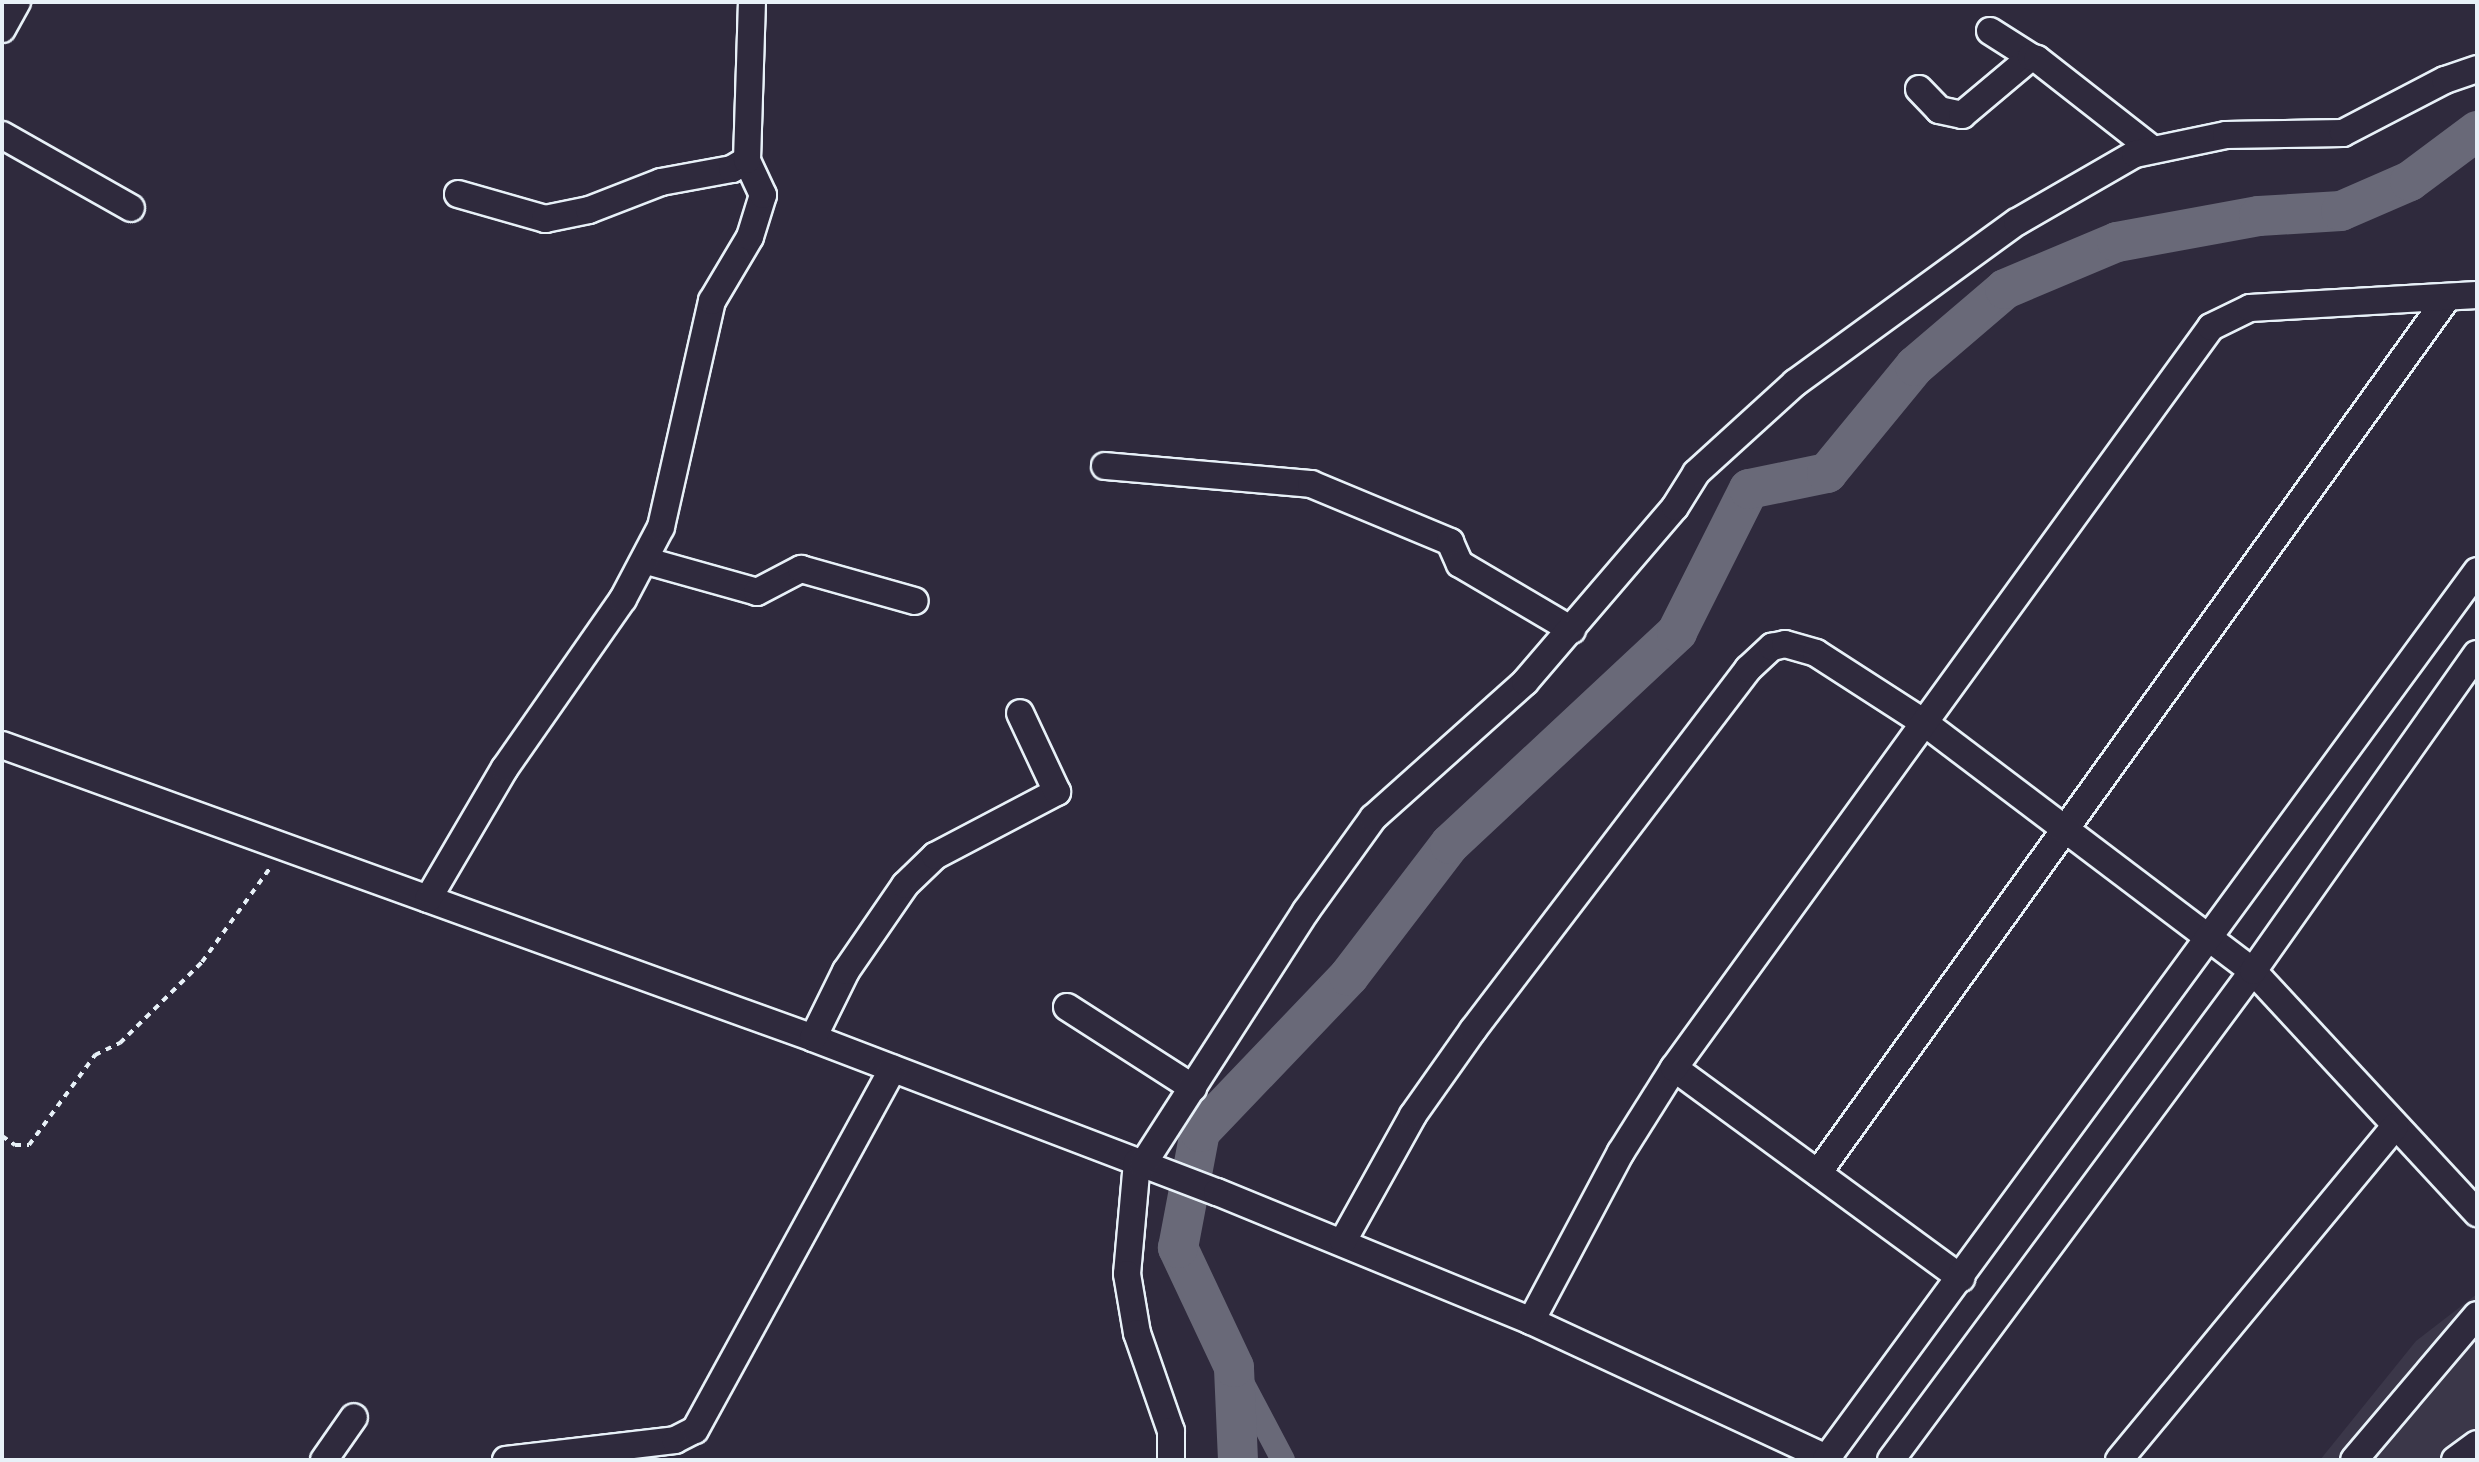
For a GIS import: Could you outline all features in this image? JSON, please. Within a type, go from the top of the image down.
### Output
[{"type":"street","points":[[2,29],[17,2]]},
{"type":"street","points":[[428,899],[505,768],[647,561],[678,464],[712,301],[750,237],[763,195],[747,160],[752,2]]},
{"type":"street","points":[[1990,31],[2031,57],[2045,62],[2152,149]]},
{"type":"street","points":[[1919,89],[1939,110],[1962,115],[2031,57]]},
{"type":"street","points":[[1171,1460],[1171,1431],[1137,1333],[1127,1274],[1144,1165],[1306,911],[1373,818],[1494,713],[1572,630],[1675,507],[1696,473],[1795,383],[2017,222],[2081,181],[2152,149],[2226,135],[2343,133],[2445,80],[2477,69]]},
{"type":"street","points":[[2,135],[131,208]]},
{"type":"street","points":[[458,194],[545,219],[589,210],[661,182],[732,169],[747,160]]},
{"type":"street","points":[[1531,1321],[1621,1152],[1674,1068],[2131,444],[2178,368],[2223,317],[2250,308],[2477,295]]},
{"type":"street","points":[[1818,1173],[2067,833],[2447,298]]},
{"type":"street","points":[[1105,466],[1311,484],[1450,542],[1460,564],[1572,630]]},
{"type":"street","points":[[647,561],[757,592],[801,569],[915,601]]},
{"type":"street","points":[[2,745],[813,1038],[1343,1241],[1531,1321],[1828,1459],[2477,571]]},
{"type":"street","points":[[1343,1241],[1413,1115],[1452,1060],[1760,657],[1772,647],[1800,645],[1926,724],[2253,971],[2477,1213]]},
{"type":"street","points":[[1891,1460],[2474,667]]},
{"type":"street","points":[[813,1038],[853,960],[905,885],[935,856],[1057,792],[1020,713]]},
{"type":"street","points":[[1067,1007],[1193,1088]]},
{"type":"street","points":[[1674,1068],[1961,1278]]},
{"type":"street","points":[[506,1460],[675,1440],[695,1430],[893,1069]]},
{"type":"street","points":[[2119,1460],[2395,1126]]},
{"type":"street","points":[[2354,1460],[2477,1315]]},
{"type":"street","points":[[324,1460],[354,1417]]},
{"type":"street","points":[[2455,1460],[2477,1444]]},
{"type":"path","points":[[2,1136],[15,1145],[29,1145],[95,1055],[120,1043],[202,962],[282,848]]},
{"type":"shaded area","points":[[2477,1294],[2477,1460],[2320,1460],[2416,1341]]},
{"type":"waterway","points":[[1238,1460],[1234,1367],[1178,1248],[1200,1132],[1349,976],[1450,844],[1677,632],[1749,489],[1827,473],[1915,366],[2005,289],[2117,242],[2259,216],[2341,211],[2410,181],[2477,131]]},
{"type":"waterway","points":[[1234,1367],[1283,1460]]}]
